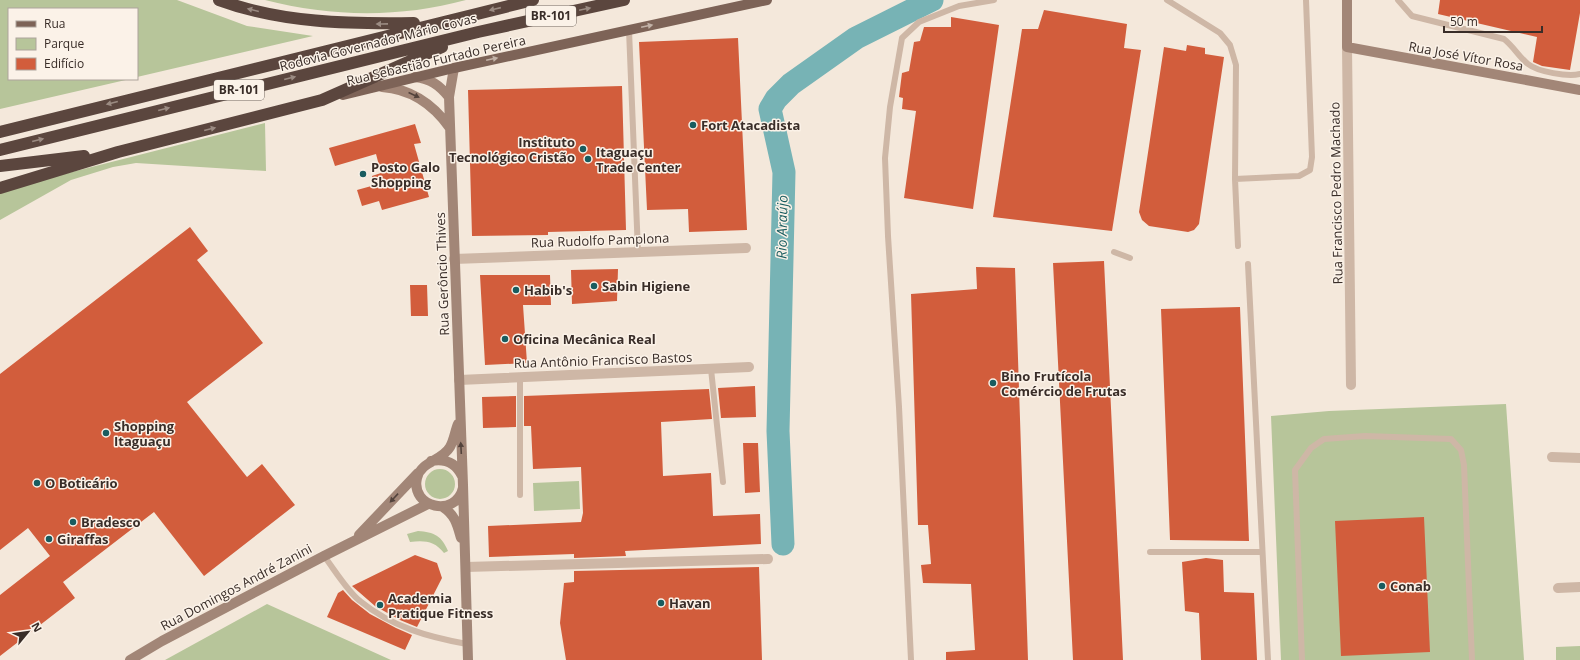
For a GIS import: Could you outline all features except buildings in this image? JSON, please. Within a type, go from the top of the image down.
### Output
[{"type":"highway","points":[[219,0],[253,10],[303,19],[354,24],[435,23]]},
{"type":"highway","name":"Rodovia Governador Mário Covas","points":[[0,132],[435,23],[533,0]]},
{"type":"highway","name":"Rodovia Governador Mário Covas","points":[[0,150],[478,32],[624,0]]},
{"type":"highway","points":[[0,188],[118,152],[322,100],[478,32]]},
{"type":"highway","points":[[0,166],[118,152]]},
{"type":"main road","name":"Rua Sebastião Furtado Pereira","points":[[322,100],[454,68],[767,0]]},
{"type":"main road","name":"Rua Francisco Pedro Machado","points":[[1347,0],[1347,47]]},
{"type":"main road","name":"Rua José Vítor Rosa","points":[[1347,47],[1580,90]]},
{"type":"main road","name":"Rua Gerôncio Thives","points":[[454,68],[449,97],[466,555]]},
{"type":"main road","points":[[414,77],[434,82],[449,97]]},
{"type":"main road","points":[[376,87],[397,88],[418,96],[441,116],[450,128]]},
{"type":"main road","points":[[355,540],[421,470],[450,448],[460,418]]},
{"type":"main road","points":[[432,462],[438,460],[450,462],[459,470],[463,481],[462,493],[457,500],[443,507]]},
{"type":"main road","points":[[421,470],[416,483],[418,492],[428,504],[443,507],[452,513],[457,524],[466,555],[468,660]]},
{"type":"main road","name":"Rua Domingos André Zanini","points":[[130,660],[162,641],[324,556],[428,504]]},
{"type":"street","name":"Rua Francisco Pedro Machado","points":[[1347,47],[1350,385]]},
{"type":"street","name":"Rua Rudolfo Pamplona","points":[[454,259],[746,248]]},
{"type":"street","name":"Rua Antônio Francisco Bastos","points":[[459,380],[749,367]]},
{"type":"street","points":[[1552,457],[1580,458]]},
{"type":"street","points":[[466,567],[768,559]]},
{"type":"street","points":[[1558,588],[1580,587]]},
{"type":"lane","points":[[912,660],[899,407],[888,236],[885,158],[890,106],[902,38],[919,22],[959,6],[994,0]]},
{"type":"lane","points":[[1167,0],[1220,33],[1230,45],[1236,65],[1235,179],[1238,246]]},
{"type":"lane","points":[[1235,179],[1299,176],[1310,170],[1312,157],[1306,0]]},
{"type":"lane","points":[[1398,0],[1412,16],[1504,39],[1514,46],[1528,64],[1538,69],[1571,76],[1580,74]]},
{"type":"lane","points":[[629,30],[638,252]]},
{"type":"lane","points":[[1114,252],[1130,258]]},
{"type":"lane","points":[[1248,264],[1268,660]]},
{"type":"lane","points":[[711,369],[723,482]]},
{"type":"lane","points":[[520,377],[520,495]]},
{"type":"lane","points":[[1302,660],[1295,470],[1312,448],[1324,439],[1365,436],[1451,439],[1461,450],[1464,465],[1472,660]]},
{"type":"lane","points":[[1150,552],[1262,552]]},
{"type":"lane","points":[[324,556],[359,601],[398,625],[429,637],[467,644]]},
{"type":"green space","points":[[0,0],[177,0],[247,26],[313,36],[138,77],[138,8],[8,8],[8,80],[126,80],[0,109]]},
{"type":"green space","points":[[265,0],[466,0],[416,10],[366,13],[315,10]]},
{"type":"green space","points":[[265,123],[266,171],[136,163],[113,167],[71,180],[0,220],[0,192],[68,173]]},
{"type":"green space","points":[[1506,404],[1524,660],[1281,660],[1271,416],[1329,411]]},
{"type":"green space","points":[[440,469],[451,473],[455,484],[451,495],[440,499],[429,495],[425,484],[429,473]]},
{"type":"green space","points":[[579,481],[580,509],[534,511],[533,483]]},
{"type":"green space","points":[[418,531],[429,532],[440,538],[448,551],[444,553],[437,546],[429,542],[410,542],[407,534]]},
{"type":"green space","points":[[267,604],[391,660],[165,660]]},
{"type":"green space","points":[[1580,646],[1580,660],[1556,660],[1556,647]]},
{"type":"waterway","name":"Rio Araújo","points":[[783,544],[778,431],[784,172],[770,109],[776,99],[791,84],[856,38],[932,0]]},
{"type":"place","name":"Fort Atacadista","points":[[693,125]]},
{"type":"place","name":"Instituto Tecnológico Cristão","points":[[583,149]]},
{"type":"place","name":"Itaguaçu Trade Center","points":[[588,159]]},
{"type":"place","name":"Posto Galo Shopping","points":[[363,174]]},
{"type":"place","name":"Sabin Higiene","points":[[594,286]]},
{"type":"place","name":"Habib's","points":[[516,290]]},
{"type":"place","name":"Oficina Mecânica Real","points":[[505,339]]},
{"type":"place","name":"Bino Frutícola Comércio de Frutas","points":[[993,383]]},
{"type":"place","name":"Shopping Itaguaçu","points":[[106,433]]},
{"type":"place","name":"O Boticário","points":[[37,483]]},
{"type":"place","name":"Bradesco","points":[[73,522]]},
{"type":"place","name":"Giraffas","points":[[49,539]]},
{"type":"place","name":"Conab","points":[[1382,586]]},
{"type":"place","name":"Havan","points":[[661,603]]},
{"type":"place","name":"Academia Pratique Fitness","points":[[380,605]]}]
